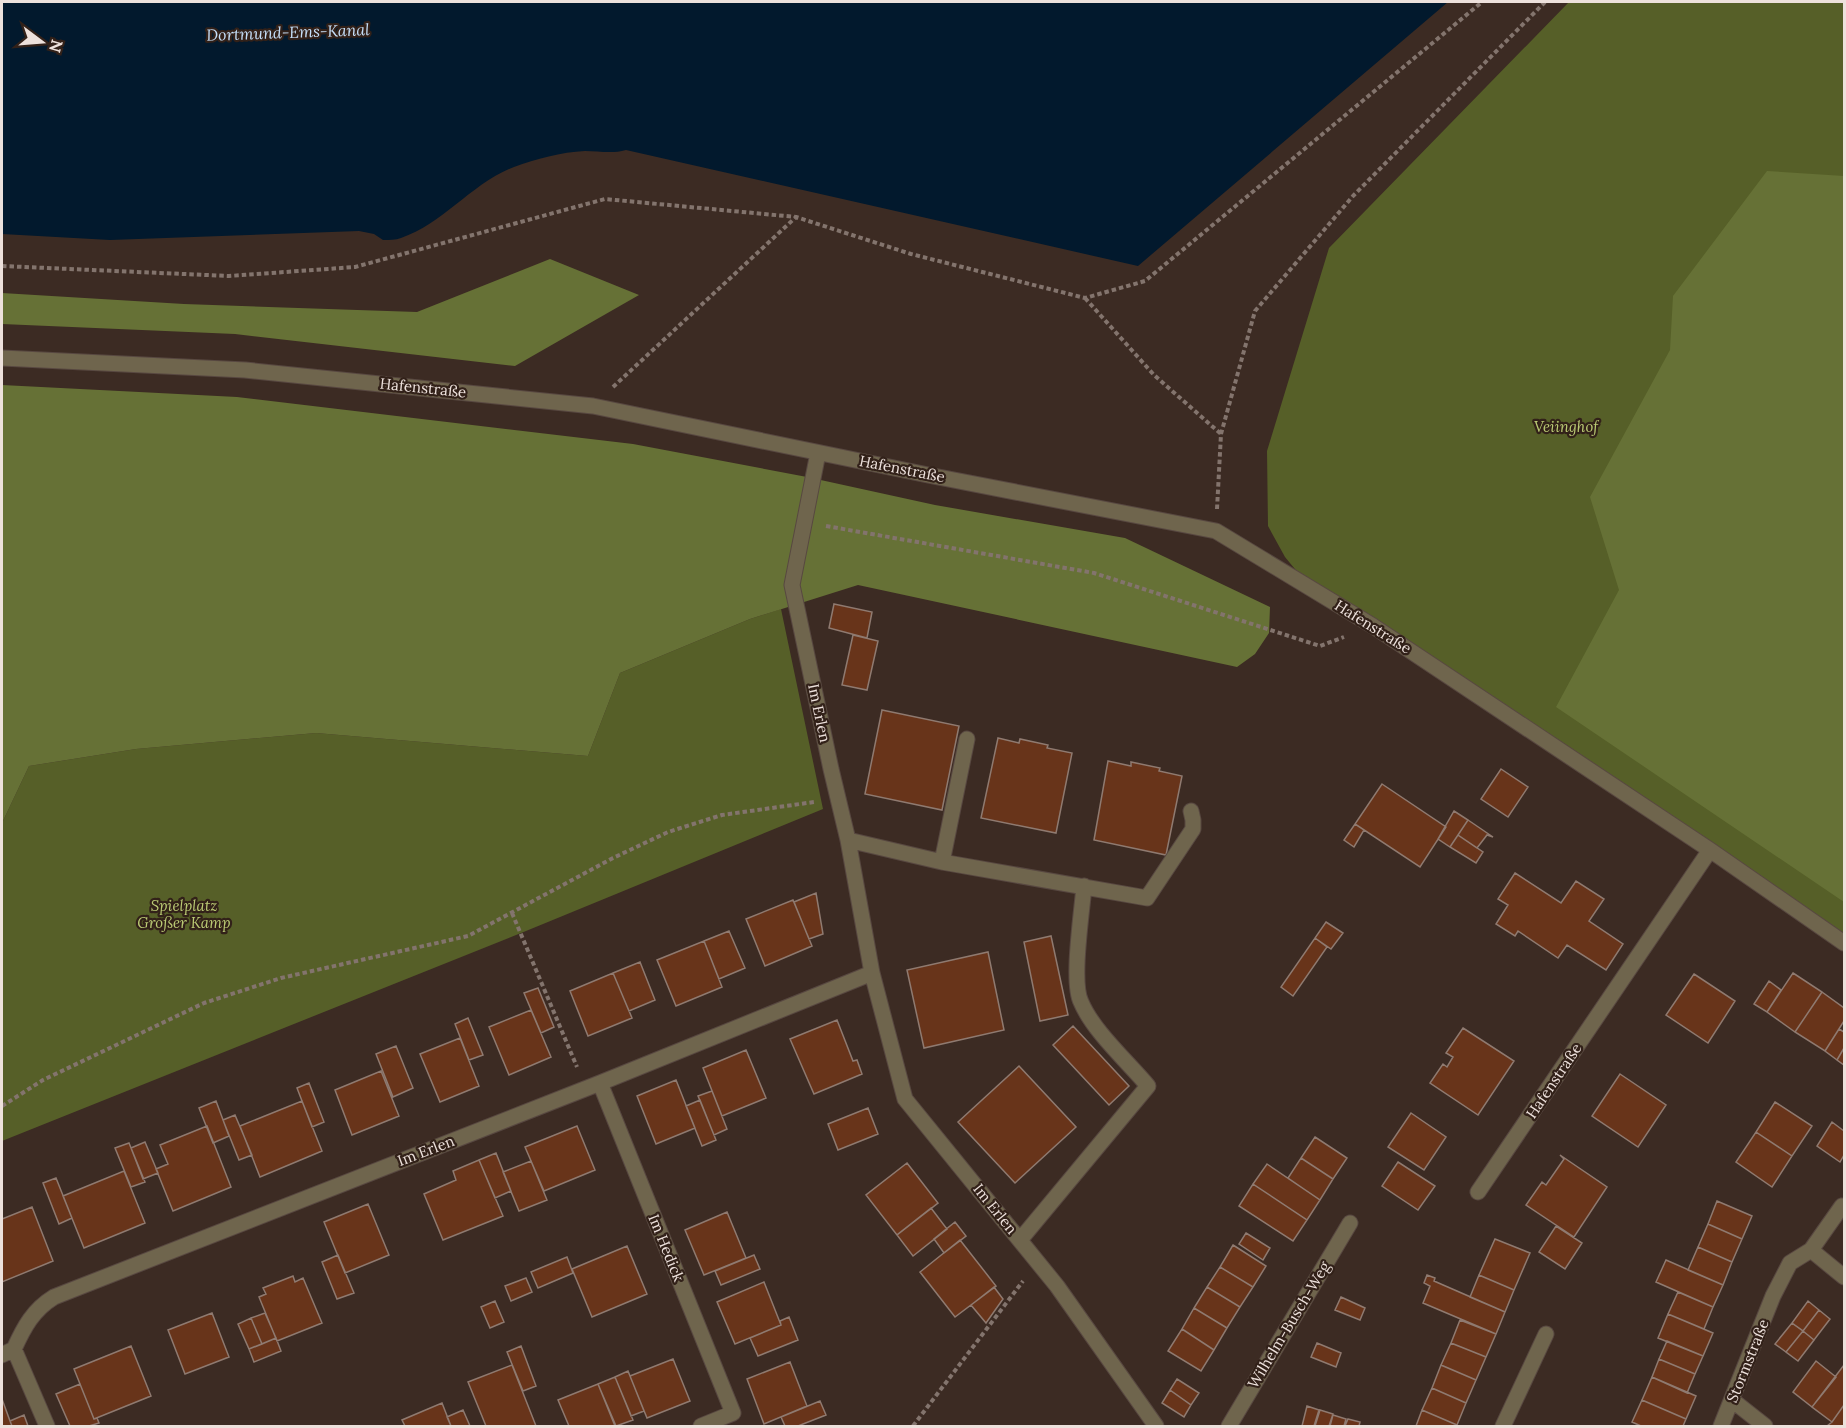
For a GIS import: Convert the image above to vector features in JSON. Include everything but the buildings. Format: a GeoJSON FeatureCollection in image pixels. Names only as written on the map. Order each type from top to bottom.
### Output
{"type":"FeatureCollection","features":[{"type":"Feature","properties":{"kind":"street","name":"Hafenstraße"},"geometry":{"type":"LineString","coordinates":[[2,358],[245,370],[593,406],[818,453],[1216,531],[1373,626],[1710,850],[1845,943]]}},
{"type":"Feature","properties":{"kind":"street","name":"Im Erlen"},"geometry":{"type":"LineString","coordinates":[[818,453],[792,585],[848,840],[872,973],[905,1099],[1038,1262],[1156,1426]]}},
{"type":"Feature","properties":{"kind":"street"},"geometry":{"type":"LineString","coordinates":[[942,862],[967,739]]}},
{"type":"Feature","properties":{"kind":"street"},"geometry":{"type":"LineString","coordinates":[[848,840],[942,862],[1147,898],[1193,829],[1191,811]]}},
{"type":"Feature","properties":{"kind":"street","name":"Hafenstraße"},"geometry":{"type":"LineString","coordinates":[[1478,1192],[1710,850]]}},
{"type":"Feature","properties":{"kind":"street"},"geometry":{"type":"LineString","coordinates":[[1020,1240],[1148,1086],[1095,1025],[1080,1001],[1077,966],[1084,886]]}},
{"type":"Feature","properties":{"kind":"street","name":"Im Erlen"},"geometry":{"type":"LineString","coordinates":[[8,1352],[25,1324],[42,1304],[54,1297],[593,1086],[872,973]]}},
{"type":"Feature","properties":{"kind":"street","name":"Im Hedick"},"geometry":{"type":"LineString","coordinates":[[593,1086],[736,1420],[701,1426]]}},
{"type":"Feature","properties":{"kind":"street","name":"Stormstraße"},"geometry":{"type":"LineString","coordinates":[[1721,1426],[1773,1296],[1790,1263],[1811,1250],[1842,1206]]}},
{"type":"Feature","properties":{"kind":"street","name":"Wilhelm-Busch-Weg"},"geometry":{"type":"LineString","coordinates":[[1229,1426],[1350,1223]]}},
{"type":"Feature","properties":{"kind":"street"},"geometry":{"type":"LineString","coordinates":[[1811,1250],[1845,1277]]}},
{"type":"Feature","properties":{"kind":"street"},"geometry":{"type":"LineString","coordinates":[[1503,1426],[1546,1334]]}},
{"type":"Feature","properties":{"kind":"street"},"geometry":{"type":"LineString","coordinates":[[8,1352],[47,1426]]}},
{"type":"Feature","properties":{"kind":"street"},"geometry":{"type":"LineString","coordinates":[[1732,1400],[1765,1426]]}},
{"type":"Feature","properties":{"kind":"path"},"geometry":{"type":"LineString","coordinates":[[2,266],[229,276],[355,267],[605,198],[796,217],[911,254],[1085,298],[1145,281],[1482,2]]}},
{"type":"Feature","properties":{"kind":"path"},"geometry":{"type":"LineString","coordinates":[[1216,531],[1221,434],[1255,311],[1353,196],[1545,2]]}},
{"type":"Feature","properties":{"kind":"path"},"geometry":{"type":"LineString","coordinates":[[593,406],[796,217]]}},
{"type":"Feature","properties":{"kind":"path"},"geometry":{"type":"LineString","coordinates":[[1085,298],[1154,375],[1221,434]]}},
{"type":"Feature","properties":{"kind":"path"},"geometry":{"type":"LineString","coordinates":[[804,521],[1094,573],[1320,646],[1373,626]]}},
{"type":"Feature","properties":{"kind":"path"},"geometry":{"type":"LineString","coordinates":[[2,1106],[42,1080],[204,1003],[281,978],[468,936],[613,858],[668,832],[722,815],[838,798]]}},
{"type":"Feature","properties":{"kind":"path"},"geometry":{"type":"LineString","coordinates":[[512,913],[593,1086]]}},
{"type":"Feature","properties":{"kind":"path"},"geometry":{"type":"LineString","coordinates":[[913,1426],[1038,1262]]}},
{"type":"Feature","properties":{"kind":"green space","name":"Veiinghof"},"geometry":{"type":"Polygon","coordinates":[[[1569,2],[1844,2],[1844,946],[1318,597],[1285,557],[1268,526],[1267,451],[1329,248],[1569,2]]]}},
{"type":"Feature","properties":{"kind":"green space"},"geometry":{"type":"Polygon","coordinates":[[[1767,171],[1844,176],[1844,902],[1556,707],[1619,590],[1590,497],[1670,350],[1673,296],[1767,171]]]}},
{"type":"Feature","properties":{"kind":"green space"},"geometry":{"type":"Polygon","coordinates":[[[550,259],[639,295],[515,366],[235,334],[2,324],[2,293],[184,304],[417,312],[550,259]]]}},
{"type":"Feature","properties":{"kind":"green space"},"geometry":{"type":"Polygon","coordinates":[[[2,385],[237,397],[633,444],[807,477],[935,505],[1125,538],[1270,607],[1269,633],[1255,654],[1237,667],[858,585],[750,619],[620,673],[588,756],[316,733],[136,749],[29,766],[2,823],[2,385]]]}},
{"type":"Feature","properties":{"kind":"green space","name":"Spielplatz Großer Kamp"},"geometry":{"type":"Polygon","coordinates":[[[781,609],[823,809],[2,1141],[2,823],[29,766],[136,749],[316,733],[588,756],[620,673],[750,619],[781,609]]]}},
{"type":"Feature","properties":{"kind":"water","name":"Dortmund-Ems-Kanal"},"geometry":{"type":"Polygon","coordinates":[[[2,2],[1448,2],[1138,266],[626,150],[567,153],[514,167],[485,183],[416,232],[395,240],[383,240],[374,234],[359,231],[110,240],[2,234],[2,2]]]}}]}
